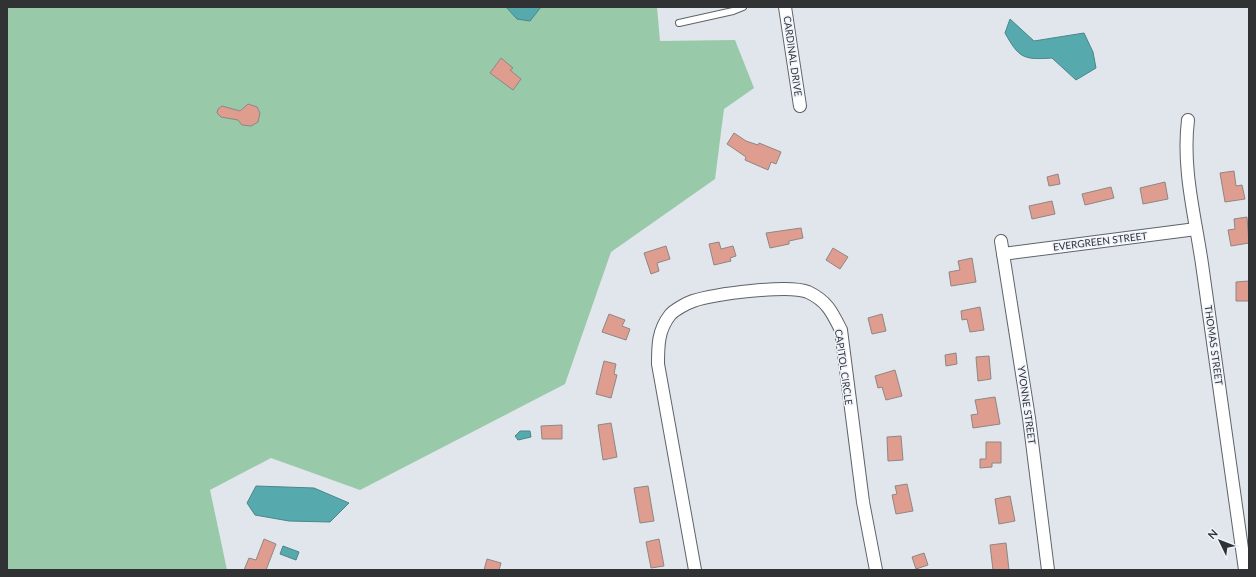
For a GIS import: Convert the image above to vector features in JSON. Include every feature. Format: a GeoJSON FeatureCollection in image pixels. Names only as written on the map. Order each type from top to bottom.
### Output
{"type":"FeatureCollection","features":[{"type":"Feature","properties":{"kind":"street","name":"CARDINAL DRIVE"},"geometry":{"type":"LineString","coordinates":[[785,7],[800,106]]}},
{"type":"Feature","properties":{"kind":"street","name":"THOMAS STREET"},"geometry":{"type":"LineString","coordinates":[[1188,120],[1186,163],[1229,446],[1245,570]]}},
{"type":"Feature","properties":{"kind":"street","name":"EVERGREEN STREET"},"geometry":{"type":"LineString","coordinates":[[1003,254],[1196,229]]}},
{"type":"Feature","properties":{"kind":"street","name":"YVONNE STREET"},"geometry":{"type":"LineString","coordinates":[[1001,241],[1029,418],[1048,570]]}},
{"type":"Feature","properties":{"kind":"street","name":"CAPITOL CIRCLE"},"geometry":{"type":"LineString","coordinates":[[695,570],[660,377],[658,364],[658,338],[670,314],[692,301],[738,293],[789,290],[807,292],[830,306],[841,330],[863,502],[876,570]]}},
{"type":"Feature","properties":{"kind":"lane"},"geometry":{"type":"LineString","coordinates":[[679,23],[733,11],[743,7]]}},
{"type":"Feature","properties":{"kind":"green space"},"geometry":{"type":"Polygon","coordinates":[[[7,7],[657,7],[660,41],[735,40],[754,88],[724,109],[715,179],[611,252],[565,384],[360,490],[271,458],[210,490],[227,570],[7,570],[7,7]]]}},
{"type":"Feature","properties":{"kind":"water"},"geometry":{"type":"Polygon","coordinates":[[[506,7],[541,7],[530,21],[517,19],[506,7]]]}},
{"type":"Feature","properties":{"kind":"water"},"geometry":{"type":"Polygon","coordinates":[[[1010,19],[1034,41],[1084,33],[1093,52],[1096,68],[1076,80],[1052,58],[1028,58],[1023,56],[1014,48],[1005,33],[1010,19]]]}},
{"type":"Feature","properties":{"kind":"water"},"geometry":{"type":"Polygon","coordinates":[[[520,431],[530,431],[531,437],[518,440],[515,436],[520,431]]]}},
{"type":"Feature","properties":{"kind":"water"},"geometry":{"type":"Polygon","coordinates":[[[256,486],[314,488],[349,503],[330,522],[289,521],[255,515],[247,503],[256,486]]]}},
{"type":"Feature","properties":{"kind":"water"},"geometry":{"type":"Polygon","coordinates":[[[283,546],[299,552],[296,560],[280,554],[283,546]]]}},
{"type":"Feature","properties":{"kind":"building"},"geometry":{"type":"Polygon","coordinates":[[[501,58],[513,68],[510,70],[521,79],[513,90],[490,73],[501,58]]]}},
{"type":"Feature","properties":{"kind":"building"},"geometry":{"type":"Polygon","coordinates":[[[248,104],[257,107],[260,113],[258,122],[251,126],[242,125],[238,120],[221,117],[217,113],[218,109],[222,106],[240,111],[248,104]]]}},
{"type":"Feature","properties":{"kind":"building"},"geometry":{"type":"Polygon","coordinates":[[[734,133],[746,141],[758,145],[759,143],[781,152],[776,164],[771,162],[768,170],[745,160],[746,157],[727,144],[734,133]]]}},
{"type":"Feature","properties":{"kind":"building"},"geometry":{"type":"Polygon","coordinates":[[[1234,171],[1236,186],[1242,185],[1245,199],[1225,202],[1220,173],[1234,171]]]}},
{"type":"Feature","properties":{"kind":"building"},"geometry":{"type":"Polygon","coordinates":[[[1058,174],[1060,184],[1049,186],[1047,177],[1058,174]]]}},
{"type":"Feature","properties":{"kind":"building"},"geometry":{"type":"Polygon","coordinates":[[[1165,182],[1168,199],[1143,204],[1140,188],[1165,182]]]}},
{"type":"Feature","properties":{"kind":"building"},"geometry":{"type":"Polygon","coordinates":[[[1111,187],[1114,198],[1085,205],[1082,194],[1111,187]]]}},
{"type":"Feature","properties":{"kind":"building"},"geometry":{"type":"Polygon","coordinates":[[[1052,201],[1055,214],[1032,219],[1029,206],[1052,201]]]}},
{"type":"Feature","properties":{"kind":"building"},"geometry":{"type":"Polygon","coordinates":[[[1247,217],[1249,243],[1231,246],[1228,230],[1235,229],[1234,219],[1247,217]]]}},
{"type":"Feature","properties":{"kind":"building"},"geometry":{"type":"Polygon","coordinates":[[[801,228],[803,238],[789,241],[789,244],[770,248],[766,233],[801,228]]]}},
{"type":"Feature","properties":{"kind":"building"},"geometry":{"type":"Polygon","coordinates":[[[719,242],[721,249],[733,246],[736,256],[730,258],[731,261],[714,265],[709,244],[719,242]]]}},
{"type":"Feature","properties":{"kind":"building"},"geometry":{"type":"Polygon","coordinates":[[[666,246],[670,259],[657,263],[659,271],[651,274],[644,253],[666,246]]]}},
{"type":"Feature","properties":{"kind":"building"},"geometry":{"type":"Polygon","coordinates":[[[833,248],[848,257],[840,269],[826,260],[833,248]]]}},
{"type":"Feature","properties":{"kind":"building"},"geometry":{"type":"Polygon","coordinates":[[[972,258],[976,282],[951,286],[949,272],[960,270],[958,261],[972,258]]]}},
{"type":"Feature","properties":{"kind":"building"},"geometry":{"type":"Polygon","coordinates":[[[1249,281],[1249,301],[1236,301],[1236,282],[1249,281]]]}},
{"type":"Feature","properties":{"kind":"building"},"geometry":{"type":"Polygon","coordinates":[[[980,307],[984,330],[970,332],[967,319],[962,320],[961,311],[980,307]]]}},
{"type":"Feature","properties":{"kind":"building"},"geometry":{"type":"Polygon","coordinates":[[[609,314],[625,320],[622,326],[630,329],[626,340],[602,332],[609,314]]]}},
{"type":"Feature","properties":{"kind":"building"},"geometry":{"type":"Polygon","coordinates":[[[882,314],[886,331],[872,334],[868,318],[882,314]]]}},
{"type":"Feature","properties":{"kind":"building"},"geometry":{"type":"Polygon","coordinates":[[[956,353],[957,364],[946,366],[945,355],[956,353]]]}},
{"type":"Feature","properties":{"kind":"building"},"geometry":{"type":"Polygon","coordinates":[[[989,356],[991,379],[978,381],[976,357],[989,356]]]}},
{"type":"Feature","properties":{"kind":"building"},"geometry":{"type":"Polygon","coordinates":[[[604,361],[616,364],[614,374],[617,375],[611,398],[596,394],[604,361]]]}},
{"type":"Feature","properties":{"kind":"building"},"geometry":{"type":"Polygon","coordinates":[[[895,370],[902,396],[886,400],[882,387],[878,388],[875,376],[895,370]]]}},
{"type":"Feature","properties":{"kind":"building"},"geometry":{"type":"Polygon","coordinates":[[[995,397],[1000,424],[973,428],[971,415],[978,414],[975,400],[995,397]]]}},
{"type":"Feature","properties":{"kind":"building"},"geometry":{"type":"Polygon","coordinates":[[[611,423],[617,457],[603,460],[598,425],[611,423]]]}},
{"type":"Feature","properties":{"kind":"building"},"geometry":{"type":"Polygon","coordinates":[[[562,425],[562,439],[542,439],[541,426],[562,425]]]}},
{"type":"Feature","properties":{"kind":"building"},"geometry":{"type":"Polygon","coordinates":[[[901,436],[903,460],[888,461],[887,437],[901,436]]]}},
{"type":"Feature","properties":{"kind":"building"},"geometry":{"type":"Polygon","coordinates":[[[986,442],[1001,442],[1001,463],[992,463],[992,467],[980,468],[980,459],[986,459],[986,442]]]}},
{"type":"Feature","properties":{"kind":"building"},"geometry":{"type":"Polygon","coordinates":[[[907,484],[913,511],[896,514],[892,495],[897,494],[895,486],[907,484]]]}},
{"type":"Feature","properties":{"kind":"building"},"geometry":{"type":"Polygon","coordinates":[[[648,486],[654,521],[640,523],[634,488],[648,486]]]}},
{"type":"Feature","properties":{"kind":"building"},"geometry":{"type":"Polygon","coordinates":[[[1010,496],[1015,521],[999,524],[995,499],[1010,496]]]}},
{"type":"Feature","properties":{"kind":"building"},"geometry":{"type":"Polygon","coordinates":[[[264,539],[276,544],[266,570],[244,570],[249,558],[256,560],[264,539]]]}},
{"type":"Feature","properties":{"kind":"building"},"geometry":{"type":"Polygon","coordinates":[[[659,539],[664,566],[651,568],[646,542],[659,539]]]}},
{"type":"Feature","properties":{"kind":"building"},"geometry":{"type":"Polygon","coordinates":[[[1006,543],[1009,570],[993,570],[990,545],[1006,543]]]}},
{"type":"Feature","properties":{"kind":"building"},"geometry":{"type":"Polygon","coordinates":[[[924,553],[928,565],[916,569],[912,557],[924,553]]]}},
{"type":"Feature","properties":{"kind":"building"},"geometry":{"type":"Polygon","coordinates":[[[487,559],[501,563],[499,570],[484,570],[487,559]]]}}]}
